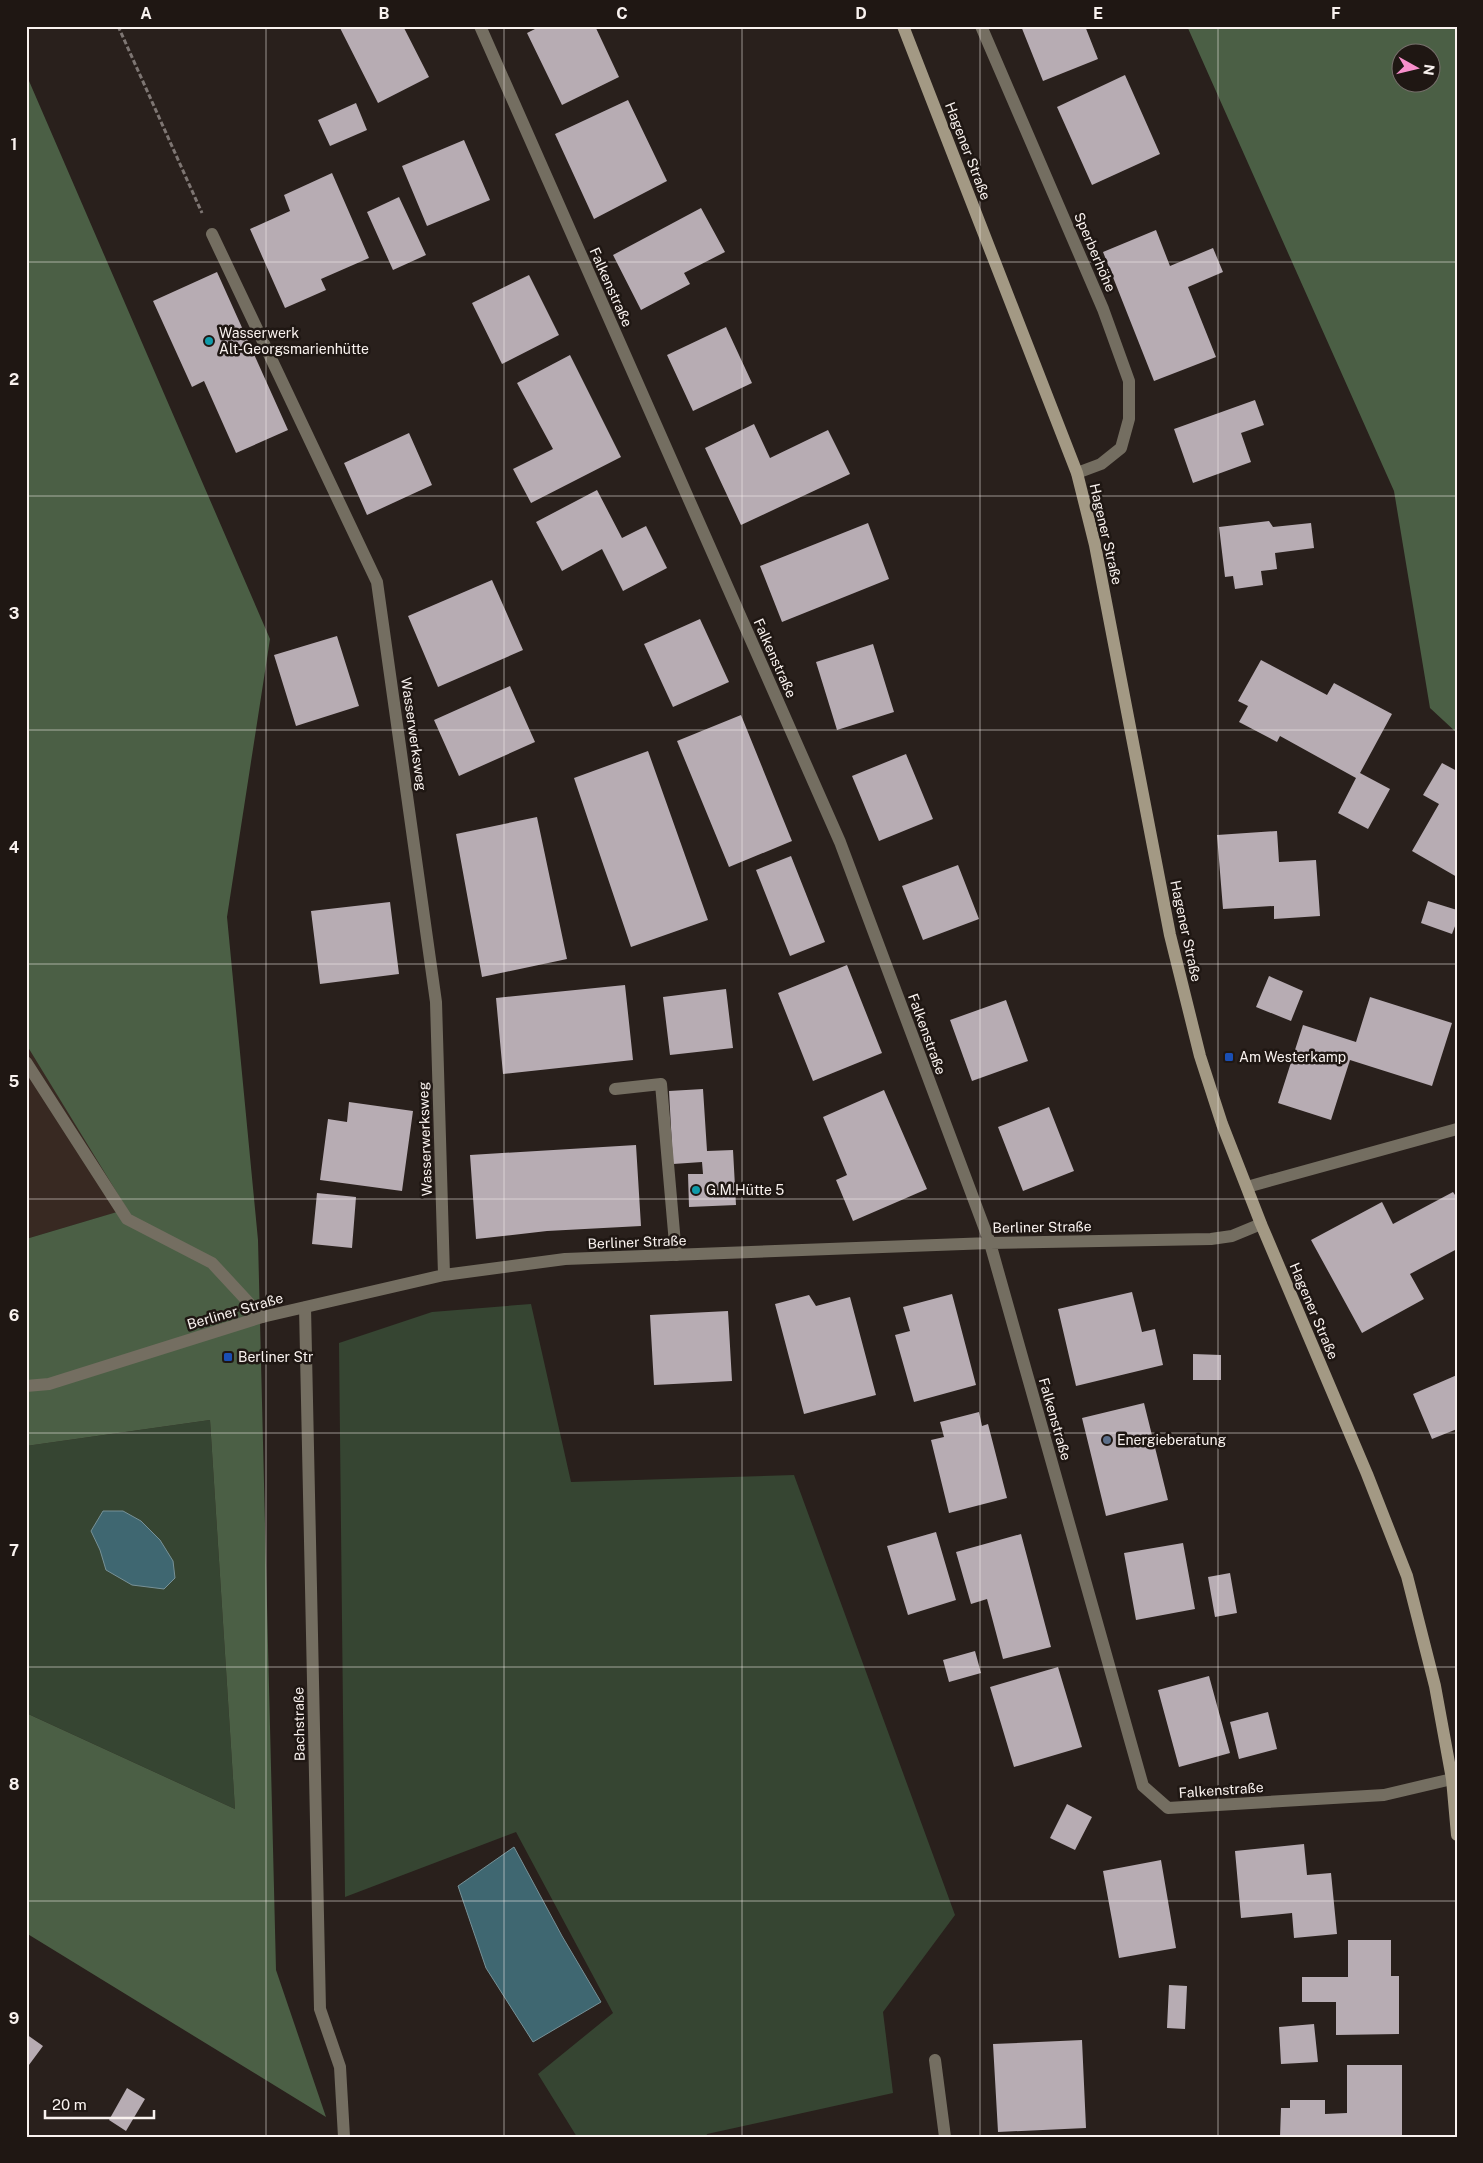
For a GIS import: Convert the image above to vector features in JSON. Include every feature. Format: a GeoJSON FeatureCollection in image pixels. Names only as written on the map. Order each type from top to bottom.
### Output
{"type":"FeatureCollection","features":[{"type":"Feature","properties":{"kind":"main road","name":"Hagener Straße"},"geometry":{"type":"LineString","coordinates":[[903,26],[1077,473],[1095,545],[1170,935],[1200,1056],[1222,1124],[1246,1187],[1367,1474],[1407,1576],[1434,1686],[1452,1779],[1457,1836]]}},
{"type":"Feature","properties":{"kind":"street","name":"Falkenstraße"},"geometry":{"type":"LineString","coordinates":[[480,26],[840,842],[990,1243],[1143,1786],[1168,1808],[1384,1795],[1452,1779]]}},
{"type":"Feature","properties":{"kind":"street","name":"Sperberhöhe"},"geometry":{"type":"LineString","coordinates":[[981,26],[1103,310],[1129,381],[1129,419],[1121,448],[1101,464],[1077,473]]}},
{"type":"Feature","properties":{"kind":"street","name":"Wasserwerksweg"},"geometry":{"type":"LineString","coordinates":[[212,234],[378,582],[436,1002],[444,1274]]}},
{"type":"Feature","properties":{"kind":"street"},"geometry":{"type":"LineString","coordinates":[[26,1062],[127,1219],[212,1263],[262,1317]]}},
{"type":"Feature","properties":{"kind":"street"},"geometry":{"type":"LineString","coordinates":[[616,1089],[661,1084],[676,1255]]}},
{"type":"Feature","properties":{"kind":"street"},"geometry":{"type":"LineString","coordinates":[[1246,1187],[1457,1129]]}},
{"type":"Feature","properties":{"kind":"street","name":"Berliner Straße"},"geometry":{"type":"LineString","coordinates":[[26,1386],[49,1384],[262,1317],[444,1274],[565,1259],[990,1243],[1210,1240],[1232,1236],[1261,1224]]}},
{"type":"Feature","properties":{"kind":"street","name":"Bachstraße"},"geometry":{"type":"LineString","coordinates":[[305,1307],[320,2009],[340,2067],[344,2137]]}},
{"type":"Feature","properties":{"kind":"street"},"geometry":{"type":"LineString","coordinates":[[935,2060],[945,2137]]}},
{"type":"Feature","properties":{"kind":"path"},"geometry":{"type":"LineString","coordinates":[[118,26],[212,234]]}},
{"type":"Feature","properties":{"kind":"shaded area"},"geometry":{"type":"Polygon","coordinates":[[[26,1044],[128,1209],[26,1239],[26,1044]]]}},
{"type":"Feature","properties":{"kind":"green space"},"geometry":{"type":"Polygon","coordinates":[[[1187,26],[1457,26],[1457,733],[1430,708],[1394,491],[1187,26]]]}},
{"type":"Feature","properties":{"kind":"green space"},"geometry":{"type":"Polygon","coordinates":[[[26,74],[270,639],[227,917],[258,1240],[276,1970],[326,2117],[26,1933],[26,1713],[235,1809],[210,1420],[26,1446],[26,1239],[127,1209],[26,1044],[26,74]]]}},
{"type":"Feature","properties":{"kind":"green space"},"geometry":{"type":"Polygon","coordinates":[[[531,1304],[571,1482],[794,1475],[955,1915],[883,2012],[893,2093],[707,2134],[706,2137],[577,2137],[538,2074],[613,2013],[516,1832],[345,1897],[339,1343],[432,1312],[531,1304]]]}},
{"type":"Feature","properties":{"kind":"green space"},"geometry":{"type":"Polygon","coordinates":[[[210,1420],[235,1809],[26,1713],[26,1446],[210,1420]]]}},
{"type":"Feature","properties":{"kind":"water"},"geometry":{"type":"Polygon","coordinates":[[[103,1511],[123,1511],[141,1521],[160,1540],[173,1561],[175,1578],[164,1589],[132,1585],[106,1570],[100,1550],[91,1531],[103,1511]]]}},
{"type":"Feature","properties":{"kind":"water"},"geometry":{"type":"Polygon","coordinates":[[[514,1847],[562,1936],[601,2002],[533,2042],[486,1968],[458,1886],[514,1847]]]}},
{"type":"Feature","properties":{"kind":"building"},"geometry":{"type":"Polygon","coordinates":[[[339,26],[403,26],[429,77],[378,103],[339,26]]]}},
{"type":"Feature","properties":{"kind":"building"},"geometry":{"type":"Polygon","coordinates":[[[541,26],[595,26],[619,77],[562,105],[527,33],[541,26]]]}},
{"type":"Feature","properties":{"kind":"building"},"geometry":{"type":"Polygon","coordinates":[[[1021,26],[1085,26],[1098,59],[1043,81],[1021,26]]]}},
{"type":"Feature","properties":{"kind":"building"},"geometry":{"type":"Polygon","coordinates":[[[1125,75],[1160,154],[1092,185],[1057,107],[1125,75]]]}},
{"type":"Feature","properties":{"kind":"building"},"geometry":{"type":"Polygon","coordinates":[[[628,100],[667,181],[594,219],[555,134],[628,100]]]}},
{"type":"Feature","properties":{"kind":"building"},"geometry":{"type":"Polygon","coordinates":[[[356,103],[367,130],[330,146],[318,120],[356,103]]]}},
{"type":"Feature","properties":{"kind":"building"},"geometry":{"type":"Polygon","coordinates":[[[464,140],[490,200],[427,226],[402,166],[464,140]]]}},
{"type":"Feature","properties":{"kind":"building"},"geometry":{"type":"Polygon","coordinates":[[[332,173],[369,258],[321,279],[326,290],[285,308],[250,229],[290,211],[284,195],[332,173]]]}},
{"type":"Feature","properties":{"kind":"building"},"geometry":{"type":"Polygon","coordinates":[[[399,197],[426,255],[393,270],[367,212],[399,197]]]}},
{"type":"Feature","properties":{"kind":"building"},"geometry":{"type":"Polygon","coordinates":[[[701,208],[725,252],[684,273],[690,284],[641,310],[613,255],[701,208]]]}},
{"type":"Feature","properties":{"kind":"building"},"geometry":{"type":"Polygon","coordinates":[[[1156,230],[1170,266],[1213,248],[1223,272],[1188,287],[1216,357],[1154,381],[1103,252],[1156,230]]]}},
{"type":"Feature","properties":{"kind":"building","name":"Wasserwerk Alt-Georgsmarienhütte"},"geometry":{"type":"Polygon","coordinates":[[[217,272],[288,430],[236,453],[204,381],[192,387],[153,301],[217,272]]]}},
{"type":"Feature","properties":{"kind":"building"},"geometry":{"type":"Polygon","coordinates":[[[529,275],[559,335],[502,364],[472,303],[529,275]]]}},
{"type":"Feature","properties":{"kind":"building"},"geometry":{"type":"Polygon","coordinates":[[[726,327],[752,383],[693,411],[667,355],[726,327]]]}},
{"type":"Feature","properties":{"kind":"building"},"geometry":{"type":"Polygon","coordinates":[[[570,355],[621,457],[531,503],[513,469],[553,449],[517,383],[570,355]]]}},
{"type":"Feature","properties":{"kind":"building"},"geometry":{"type":"Polygon","coordinates":[[[1255,400],[1264,425],[1241,433],[1251,462],[1193,483],[1174,429],[1255,400]]]}},
{"type":"Feature","properties":{"kind":"building"},"geometry":{"type":"Polygon","coordinates":[[[754,424],[770,458],[828,430],[850,474],[741,525],[705,448],[754,424]]]}},
{"type":"Feature","properties":{"kind":"building"},"geometry":{"type":"Polygon","coordinates":[[[409,433],[432,485],[367,515],[344,463],[409,433]]]}},
{"type":"Feature","properties":{"kind":"building"},"geometry":{"type":"Polygon","coordinates":[[[597,490],[622,538],[646,526],[667,568],[623,591],[602,549],[562,571],[536,522],[597,490]]]}},
{"type":"Feature","properties":{"kind":"building"},"geometry":{"type":"Polygon","coordinates":[[[1269,521],[1273,527],[1311,523],[1314,548],[1275,553],[1277,569],[1261,571],[1263,585],[1235,589],[1233,576],[1225,577],[1219,527],[1269,521]]]}},
{"type":"Feature","properties":{"kind":"building"},"geometry":{"type":"Polygon","coordinates":[[[868,523],[889,579],[782,622],[760,566],[868,523]]]}},
{"type":"Feature","properties":{"kind":"building"},"geometry":{"type":"Polygon","coordinates":[[[492,580],[523,650],[438,687],[408,616],[492,580]]]}},
{"type":"Feature","properties":{"kind":"building"},"geometry":{"type":"Polygon","coordinates":[[[700,619],[729,682],[673,707],[644,644],[700,619]]]}},
{"type":"Feature","properties":{"kind":"building"},"geometry":{"type":"Polygon","coordinates":[[[337,636],[359,706],[296,726],[274,655],[337,636]]]}},
{"type":"Feature","properties":{"kind":"building"},"geometry":{"type":"Polygon","coordinates":[[[873,644],[894,712],[837,730],[816,662],[873,644]]]}},
{"type":"Feature","properties":{"kind":"building"},"geometry":{"type":"Polygon","coordinates":[[[1261,660],[1327,695],[1334,683],[1392,714],[1360,773],[1390,789],[1368,829],[1338,813],[1356,778],[1280,736],[1277,742],[1239,722],[1248,706],[1238,701],[1261,660]]]}},
{"type":"Feature","properties":{"kind":"building"},"geometry":{"type":"Polygon","coordinates":[[[510,686],[535,742],[459,776],[434,720],[510,686]]]}},
{"type":"Feature","properties":{"kind":"building"},"geometry":{"type":"Polygon","coordinates":[[[741,715],[792,841],[729,867],[677,741],[741,715]]]}},
{"type":"Feature","properties":{"kind":"building"},"geometry":{"type":"Polygon","coordinates":[[[648,751],[708,920],[631,947],[574,778],[648,751]]]}},
{"type":"Feature","properties":{"kind":"building"},"geometry":{"type":"Polygon","coordinates":[[[906,754],[933,819],[879,841],[852,776],[906,754]]]}},
{"type":"Feature","properties":{"kind":"building"},"geometry":{"type":"Polygon","coordinates":[[[1442,763],[1457,771],[1457,877],[1412,851],[1439,804],[1423,795],[1442,763]]]}},
{"type":"Feature","properties":{"kind":"building"},"geometry":{"type":"Polygon","coordinates":[[[537,817],[567,959],[482,977],[456,834],[537,817]]]}},
{"type":"Feature","properties":{"kind":"building"},"geometry":{"type":"Polygon","coordinates":[[[1277,831],[1279,862],[1316,860],[1320,916],[1274,919],[1274,906],[1223,909],[1217,835],[1277,831]]]}},
{"type":"Feature","properties":{"kind":"building"},"geometry":{"type":"Polygon","coordinates":[[[791,856],[825,942],[790,956],[756,870],[791,856]]]}},
{"type":"Feature","properties":{"kind":"building"},"geometry":{"type":"Polygon","coordinates":[[[958,865],[979,919],[923,940],[902,886],[958,865]]]}},
{"type":"Feature","properties":{"kind":"building"},"geometry":{"type":"Polygon","coordinates":[[[1428,901],[1457,910],[1457,921],[1452,934],[1421,923],[1428,901]]]}},
{"type":"Feature","properties":{"kind":"building"},"geometry":{"type":"Polygon","coordinates":[[[390,902],[399,974],[320,984],[311,911],[390,902]]]}},
{"type":"Feature","properties":{"kind":"building"},"geometry":{"type":"Polygon","coordinates":[[[847,965],[882,1053],[813,1081],[778,993],[847,965]]]}},
{"type":"Feature","properties":{"kind":"building"},"geometry":{"type":"Polygon","coordinates":[[[1269,976],[1303,991],[1291,1021],[1256,1007],[1269,976]]]}},
{"type":"Feature","properties":{"kind":"building"},"geometry":{"type":"Polygon","coordinates":[[[625,985],[633,1060],[503,1074],[496,998],[625,985]]]}},
{"type":"Feature","properties":{"kind":"building"},"geometry":{"type":"Polygon","coordinates":[[[726,989],[733,1048],[670,1055],[663,997],[726,989]]]}},
{"type":"Feature","properties":{"kind":"building"},"geometry":{"type":"Polygon","coordinates":[[[1370,997],[1452,1023],[1432,1086],[1350,1060],[1331,1120],[1278,1103],[1303,1025],[1356,1042],[1370,997]]]}},
{"type":"Feature","properties":{"kind":"building"},"geometry":{"type":"Polygon","coordinates":[[[1006,1000],[1028,1061],[972,1081],[950,1020],[1006,1000]]]}},
{"type":"Feature","properties":{"kind":"building"},"geometry":{"type":"Polygon","coordinates":[[[703,1089],[707,1151],[733,1150],[736,1205],[689,1207],[688,1174],[703,1174],[702,1162],[673,1164],[669,1091],[703,1089]]]}},
{"type":"Feature","properties":{"kind":"building"},"geometry":{"type":"Polygon","coordinates":[[[884,1090],[927,1189],[853,1221],[836,1180],[847,1175],[823,1117],[884,1090]]]}},
{"type":"Feature","properties":{"kind":"building"},"geometry":{"type":"Polygon","coordinates":[[[349,1102],[413,1111],[402,1191],[320,1180],[328,1119],[347,1122],[349,1102]]]}},
{"type":"Feature","properties":{"kind":"building"},"geometry":{"type":"Polygon","coordinates":[[[1049,1107],[1074,1171],[1023,1191],[998,1127],[1049,1107]]]}},
{"type":"Feature","properties":{"kind":"building"},"geometry":{"type":"Polygon","coordinates":[[[636,1145],[641,1226],[547,1231],[476,1239],[470,1155],[636,1145]]]}},
{"type":"Feature","properties":{"kind":"building"},"geometry":{"type":"Polygon","coordinates":[[[1453,1192],[1457,1198],[1457,1249],[1410,1274],[1424,1299],[1362,1333],[1311,1240],[1382,1202],[1393,1224],[1453,1192]]]}},
{"type":"Feature","properties":{"kind":"building"},"geometry":{"type":"Polygon","coordinates":[[[317,1193],[356,1197],[352,1248],[312,1244],[317,1193]]]}},
{"type":"Feature","properties":{"kind":"building"},"geometry":{"type":"Polygon","coordinates":[[[1132,1292],[1142,1332],[1155,1329],[1163,1365],[1076,1386],[1058,1309],[1132,1292]]]}},
{"type":"Feature","properties":{"kind":"building"},"geometry":{"type":"Polygon","coordinates":[[[952,1294],[976,1385],[914,1402],[895,1335],[910,1331],[903,1307],[952,1294]]]}},
{"type":"Feature","properties":{"kind":"building"},"geometry":{"type":"Polygon","coordinates":[[[809,1295],[816,1306],[850,1297],[876,1395],[804,1414],[775,1304],[809,1295]]]}},
{"type":"Feature","properties":{"kind":"building"},"geometry":{"type":"Polygon","coordinates":[[[728,1311],[732,1381],[654,1385],[650,1315],[728,1311]]]}},
{"type":"Feature","properties":{"kind":"building"},"geometry":{"type":"Polygon","coordinates":[[[1193,1354],[1221,1355],[1221,1380],[1193,1380],[1193,1354]]]}},
{"type":"Feature","properties":{"kind":"building"},"geometry":{"type":"Polygon","coordinates":[[[1457,1375],[1457,1429],[1432,1439],[1413,1394],[1457,1375]]]}},
{"type":"Feature","properties":{"kind":"building"},"geometry":{"type":"Polygon","coordinates":[[[1144,1403],[1168,1500],[1106,1516],[1082,1418],[1144,1403]]]}},
{"type":"Feature","properties":{"kind":"building"},"geometry":{"type":"Polygon","coordinates":[[[979,1412],[982,1426],[988,1424],[1007,1498],[949,1513],[931,1440],[944,1437],[940,1422],[979,1412]]]}},
{"type":"Feature","properties":{"kind":"building"},"geometry":{"type":"Polygon","coordinates":[[[936,1532],[956,1600],[908,1615],[887,1546],[936,1532]]]}},
{"type":"Feature","properties":{"kind":"building"},"geometry":{"type":"Polygon","coordinates":[[[1021,1534],[1051,1647],[1003,1659],[987,1599],[971,1604],[956,1552],[1021,1534]]]}},
{"type":"Feature","properties":{"kind":"building"},"geometry":{"type":"Polygon","coordinates":[[[1183,1543],[1195,1609],[1136,1620],[1124,1553],[1183,1543]]]}},
{"type":"Feature","properties":{"kind":"building"},"geometry":{"type":"Polygon","coordinates":[[[1230,1573],[1237,1613],[1215,1617],[1208,1577],[1230,1573]]]}},
{"type":"Feature","properties":{"kind":"building"},"geometry":{"type":"Polygon","coordinates":[[[975,1651],[981,1673],[949,1682],[943,1660],[975,1651]]]}},
{"type":"Feature","properties":{"kind":"building"},"geometry":{"type":"Polygon","coordinates":[[[1058,1667],[1082,1747],[1014,1767],[990,1687],[1058,1667]]]}},
{"type":"Feature","properties":{"kind":"building"},"geometry":{"type":"Polygon","coordinates":[[[1209,1676],[1230,1753],[1179,1767],[1158,1690],[1209,1676]]]}},
{"type":"Feature","properties":{"kind":"building"},"geometry":{"type":"Polygon","coordinates":[[[1268,1712],[1277,1749],[1239,1759],[1230,1722],[1268,1712]]]}},
{"type":"Feature","properties":{"kind":"building"},"geometry":{"type":"Polygon","coordinates":[[[1067,1804],[1092,1817],[1075,1850],[1050,1838],[1067,1804]]]}},
{"type":"Feature","properties":{"kind":"building"},"geometry":{"type":"Polygon","coordinates":[[[1304,1844],[1307,1875],[1331,1873],[1337,1934],[1294,1938],[1292,1913],[1241,1918],[1235,1851],[1304,1844]]]}},
{"type":"Feature","properties":{"kind":"building"},"geometry":{"type":"Polygon","coordinates":[[[1161,1860],[1176,1948],[1119,1958],[1103,1871],[1161,1860]]]}},
{"type":"Feature","properties":{"kind":"building"},"geometry":{"type":"Polygon","coordinates":[[[1348,1940],[1391,1940],[1391,1976],[1399,1976],[1399,2034],[1336,2035],[1336,2002],[1302,2002],[1302,1977],[1348,1977],[1348,1940]]]}},
{"type":"Feature","properties":{"kind":"building"},"geometry":{"type":"Polygon","coordinates":[[[1169,1985],[1187,1986],[1185,2029],[1167,2028],[1169,1985]]]}},
{"type":"Feature","properties":{"kind":"building"},"geometry":{"type":"Polygon","coordinates":[[[1314,2024],[1318,2062],[1281,2064],[1279,2027],[1314,2024]]]}},
{"type":"Feature","properties":{"kind":"building"},"geometry":{"type":"Polygon","coordinates":[[[26,2034],[43,2046],[26,2069],[26,2034]]]}},
{"type":"Feature","properties":{"kind":"building"},"geometry":{"type":"Polygon","coordinates":[[[1082,2040],[1086,2128],[998,2132],[993,2044],[1082,2040]]]}},
{"type":"Feature","properties":{"kind":"building"},"geometry":{"type":"Polygon","coordinates":[[[1347,2065],[1402,2065],[1402,2137],[1280,2137],[1281,2108],[1290,2108],[1290,2100],[1325,2100],[1325,2114],[1347,2113],[1347,2065]]]}},
{"type":"Feature","properties":{"kind":"building"},"geometry":{"type":"Polygon","coordinates":[[[127,2088],[145,2099],[126,2131],[109,2120],[127,2088]]]}},
{"type":"Feature","properties":{"kind":"place","name":"Wasserwerk Alt-Georgsmarienhütte"},"geometry":{"type":"Point","coordinates":[209,341]}},
{"type":"Feature","properties":{"kind":"place","name":"Am Westerkamp"},"geometry":{"type":"Point","coordinates":[1229,1057]}},
{"type":"Feature","properties":{"kind":"place","name":"G.M.Hütte 5"},"geometry":{"type":"Point","coordinates":[696,1190]}},
{"type":"Feature","properties":{"kind":"place","name":"Berliner Str"},"geometry":{"type":"Point","coordinates":[228,1357]}},
{"type":"Feature","properties":{"kind":"place","name":"Energieberatung"},"geometry":{"type":"Point","coordinates":[1107,1440]}}]}
